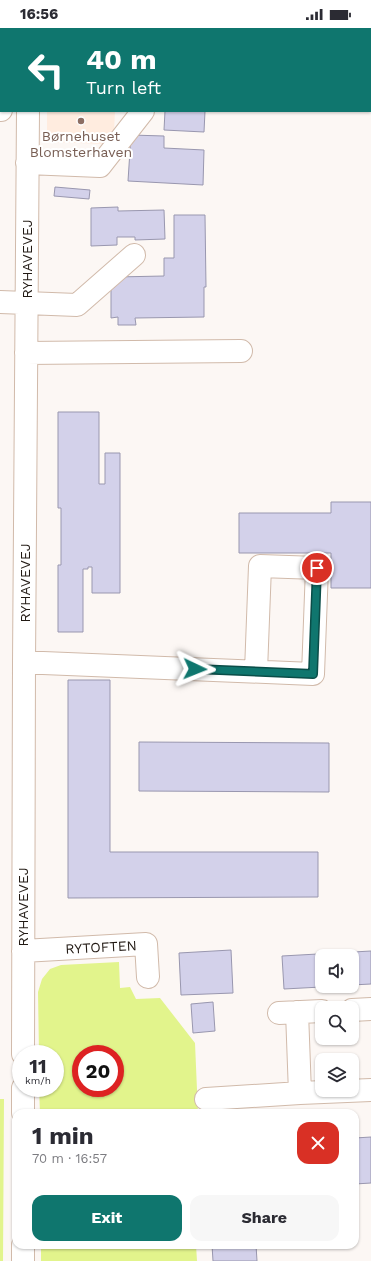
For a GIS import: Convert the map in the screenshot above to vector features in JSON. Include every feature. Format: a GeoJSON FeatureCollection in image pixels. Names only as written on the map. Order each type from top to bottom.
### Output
{"type":"FeatureCollection","features":[{"type":"Feature","properties":{"kind":"street","name":"RYHAVEVEJ"},"geometry":{"type":"LineString","coordinates":[[23,1045],[28,112]]}},
{"type":"Feature","properties":{"kind":"street"},"geometry":{"type":"LineString","coordinates":[[27,163],[100,166],[142,112]]}},
{"type":"Feature","properties":{"kind":"street"},"geometry":{"type":"LineString","coordinates":[[0,302],[77,305],[134,255]]}},
{"type":"Feature","properties":{"kind":"street"},"geometry":{"type":"LineString","coordinates":[[26,353],[241,351]]}},
{"type":"Feature","properties":{"kind":"street"},"geometry":{"type":"LineString","coordinates":[[24,663],[256,672],[313,674],[317,568],[260,566],[256,672]]}},
{"type":"Feature","properties":{"kind":"street","name":"RYTOFTEN"},"geometry":{"type":"LineString","coordinates":[[23,951],[146,944],[148,977]]}},
{"type":"Feature","properties":{"kind":"street"},"geometry":{"type":"LineString","coordinates":[[359,1010],[371,1009]]}},
{"type":"Feature","properties":{"kind":"street"},"geometry":{"type":"LineString","coordinates":[[300,1093],[288,1012],[315,1011]]}},
{"type":"Feature","properties":{"kind":"street"},"geometry":{"type":"LineString","coordinates":[[206,1099],[371,1090]]}},
{"type":"Feature","properties":{"kind":"street"},"geometry":{"type":"LineString","coordinates":[[23,1097],[23,1109]]}},
{"type":"Feature","properties":{"kind":"street"},"geometry":{"type":"LineString","coordinates":[[23,1249],[23,1261]]}},
{"type":"Feature","properties":{"kind":"shaded area","name":"Børnehuset Blomsterhaven"},"geometry":{"type":"Polygon","coordinates":[[[47,112],[115,112],[114,132],[107,144],[47,142],[47,112]]]}},
{"type":"Feature","properties":{"kind":"green space"},"geometry":{"type":"Polygon","coordinates":[[[119,962],[120,988],[130,987],[136,999],[160,998],[195,1043],[198,1109],[40,1109],[39,1097],[64,1097],[64,1045],[39,1045],[38,992],[42,979],[50,969],[61,965],[119,962]]]}},
{"type":"Feature","properties":{"kind":"green space"},"geometry":{"type":"Polygon","coordinates":[[[0,1099],[4,1099],[3,1261],[0,1261],[0,1099]]]}},
{"type":"Feature","properties":{"kind":"green space"},"geometry":{"type":"Polygon","coordinates":[[[41,1249],[196,1249],[197,1261],[41,1261],[41,1249]]]}},
{"type":"Feature","properties":{"kind":"building"},"geometry":{"type":"Polygon","coordinates":[[[165,112],[205,112],[204,132],[164,130],[165,112]]]}},
{"type":"Feature","properties":{"kind":"building"},"geometry":{"type":"Polygon","coordinates":[[[131,135],[164,136],[164,148],[204,150],[203,185],[128,181],[131,135]]]}},
{"type":"Feature","properties":{"kind":"building"},"geometry":{"type":"Polygon","coordinates":[[[55,187],[90,190],[89,199],[54,196],[55,187]]]}},
{"type":"Feature","properties":{"kind":"building"},"geometry":{"type":"Polygon","coordinates":[[[118,207],[118,211],[164,210],[165,239],[135,240],[135,237],[117,237],[117,245],[91,246],[91,208],[118,207]]]}},
{"type":"Feature","properties":{"kind":"building"},"geometry":{"type":"Polygon","coordinates":[[[174,215],[205,215],[206,287],[204,287],[204,317],[135,318],[136,325],[118,325],[118,317],[111,318],[111,287],[115,287],[115,277],[164,276],[164,258],[174,258],[174,215]]]}},
{"type":"Feature","properties":{"kind":"building"},"geometry":{"type":"Polygon","coordinates":[[[58,412],[99,412],[99,484],[105,484],[105,453],[120,453],[120,593],[92,593],[92,567],[83,569],[83,632],[58,632],[58,565],[61,565],[61,508],[58,508],[58,412]]]}},
{"type":"Feature","properties":{"kind":"building"},"geometry":{"type":"Polygon","coordinates":[[[331,502],[371,502],[371,588],[331,588],[331,553],[239,553],[239,513],[331,513],[331,502]]]}},
{"type":"Feature","properties":{"kind":"building"},"geometry":{"type":"Polygon","coordinates":[[[68,680],[110,680],[110,852],[318,852],[318,897],[68,898],[68,680]]]}},
{"type":"Feature","properties":{"kind":"building"},"geometry":{"type":"Polygon","coordinates":[[[139,742],[329,743],[329,792],[139,791],[139,742]]]}},
{"type":"Feature","properties":{"kind":"building"},"geometry":{"type":"Polygon","coordinates":[[[231,950],[233,993],[181,995],[179,953],[231,950]]]}},
{"type":"Feature","properties":{"kind":"building"},"geometry":{"type":"Polygon","coordinates":[[[371,951],[371,984],[359,985],[359,952],[371,951]]]}},
{"type":"Feature","properties":{"kind":"building"},"geometry":{"type":"Polygon","coordinates":[[[315,954],[315,987],[284,989],[282,956],[315,954]]]}},
{"type":"Feature","properties":{"kind":"building"},"geometry":{"type":"Polygon","coordinates":[[[213,1002],[215,1031],[193,1033],[191,1004],[213,1002]]]}},
{"type":"Feature","properties":{"kind":"building"},"geometry":{"type":"Polygon","coordinates":[[[371,1137],[371,1183],[359,1184],[359,1138],[371,1137]]]}},
{"type":"Feature","properties":{"kind":"building"},"geometry":{"type":"Polygon","coordinates":[[[212,1249],[256,1249],[257,1261],[213,1261],[212,1249]]]}},
{"type":"Feature","properties":{"kind":"place","name":"Børnehuset Blomsterhaven"},"geometry":{"type":"Point","coordinates":[81,121]}},
{"type":"Feature","properties":{"kind":"route"},"geometry":{"type":"LineString","coordinates":[[195,669],[313,674],[317,568]]}}]}
